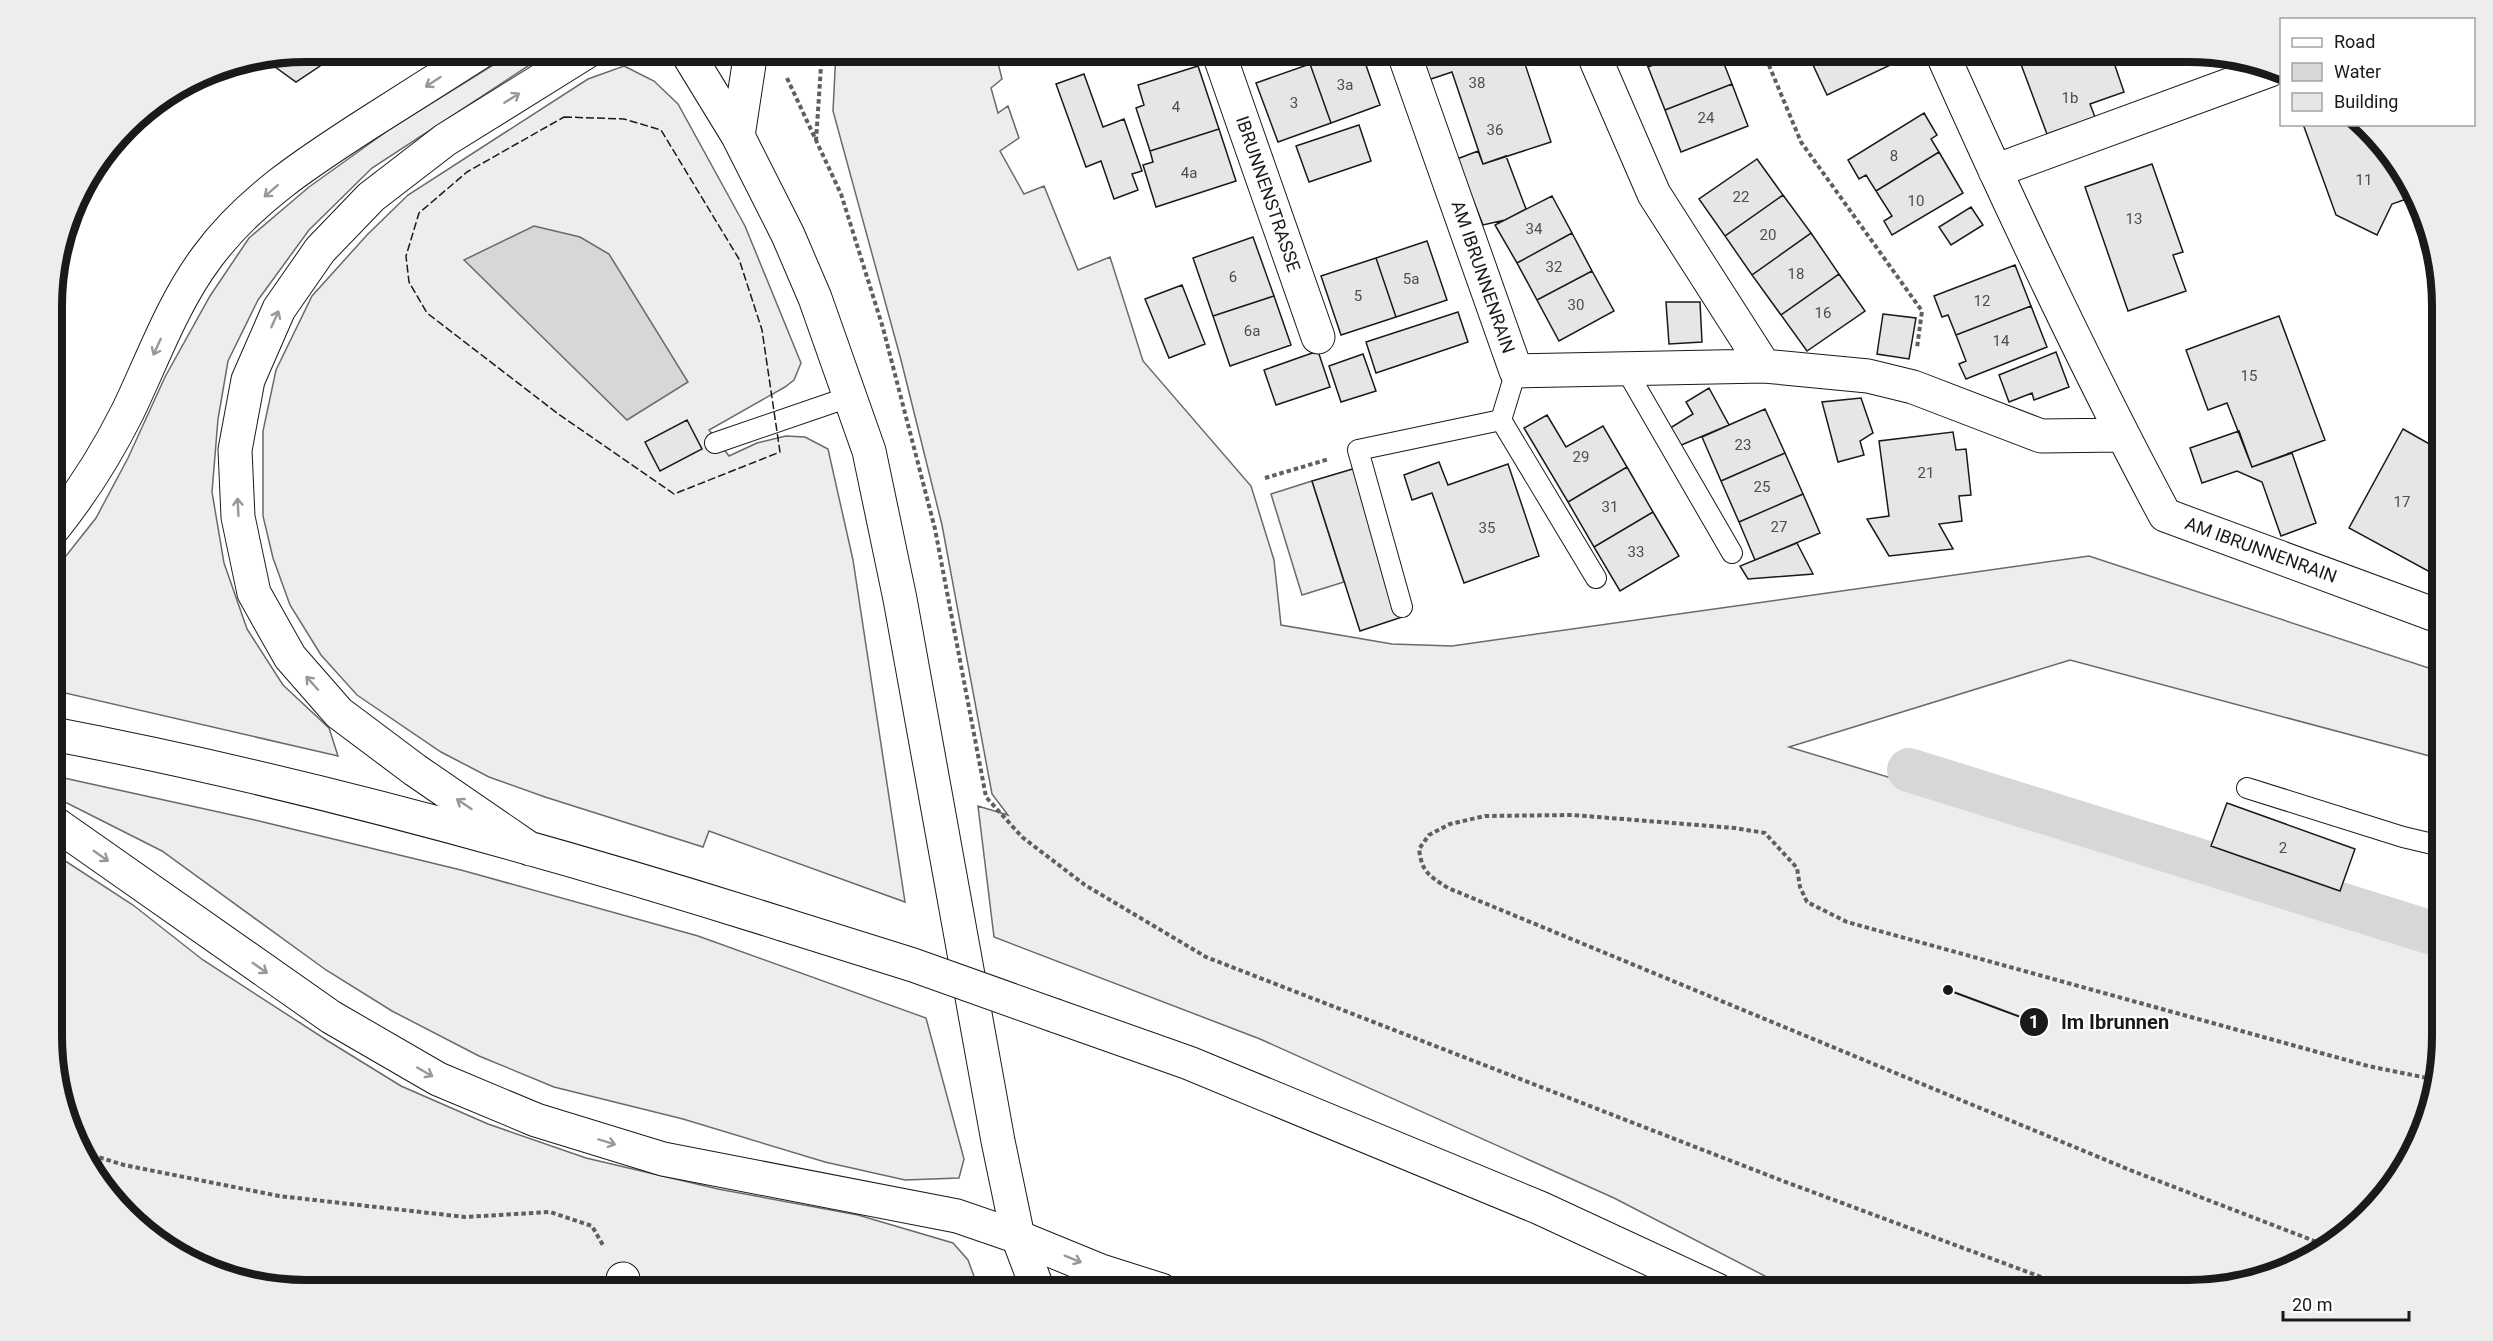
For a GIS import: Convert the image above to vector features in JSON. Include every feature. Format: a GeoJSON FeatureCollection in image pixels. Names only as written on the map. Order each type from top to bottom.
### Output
{"type":"FeatureCollection","features":[{"type":"Feature","properties":{"kind":"main road"},"geometry":{"type":"LineString","coordinates":[[62,518],[100,462],[127,411],[175,307],[206,257],[242,217],[296,170],[460,62]]}},
{"type":"Feature","properties":{"kind":"main road"},"geometry":{"type":"LineString","coordinates":[[530,849],[415,770],[339,713],[290,657],[254,593],[238,517],[235,450],[248,380],[279,309],[320,249],[371,197],[445,140],[570,62]]}},
{"type":"Feature","properties":{"kind":"main road"},"geometry":{"type":"LineString","coordinates":[[694,62],[738,136],[788,235],[815,298],[869,451],[887,531],[996,1130],[1018,1237],[1034,1280]]}},
{"type":"Feature","properties":{"kind":"main road"},"geometry":{"type":"LineString","coordinates":[[738,136],[749,62]]}},
{"type":"Feature","properties":{"kind":"main road","name":"IBRUNNENSTRASSE"},"geometry":{"type":"LineString","coordinates":[[1222,62],[1318,337]]}},
{"type":"Feature","properties":{"kind":"main road","name":"AM IBRUNNENRAIN"},"geometry":{"type":"LineString","coordinates":[[1407,62],[1516,371],[1764,366],[1868,376],[1913,387],[2041,436],[2123,435]]}},
{"type":"Feature","properties":{"kind":"main road"},"geometry":{"type":"LineString","coordinates":[[1597,62],[1654,194],[1764,366]]}},
{"type":"Feature","properties":{"kind":"main road","name":"AM IBRUNNENRAIN"},"geometry":{"type":"LineString","coordinates":[[1946,62],[1995,171],[2123,435],[2166,515],[2432,614]]}},
{"type":"Feature","properties":{"kind":"main road"},"geometry":{"type":"LineString","coordinates":[[1995,171],[2262,73]]}},
{"type":"Feature","properties":{"kind":"main road"},"geometry":{"type":"LineString","coordinates":[[62,736],[265,779],[530,849],[644,880],[913,965],[1189,1063],[1540,1208],[1695,1280]]}},
{"type":"Feature","properties":{"kind":"main road"},"geometry":{"type":"LineString","coordinates":[[62,828],[331,1017],[438,1079],[536,1120],[663,1159],[957,1216],[1129,1280]]}},
{"type":"Feature","properties":{"kind":"lane"},"geometry":{"type":"LineString","coordinates":[[1624,369],[1732,553]]}},
{"type":"Feature","properties":{"kind":"lane"},"geometry":{"type":"LineString","coordinates":[[1516,371],[1501,420],[1596,578]]}},
{"type":"Feature","properties":{"kind":"lane"},"geometry":{"type":"LineString","coordinates":[[715,443],[849,397]]}},
{"type":"Feature","properties":{"kind":"lane"},"geometry":{"type":"LineString","coordinates":[[1402,607],[1358,450],[1501,420]]}},
{"type":"Feature","properties":{"kind":"lane"},"geometry":{"type":"LineString","coordinates":[[2247,788],[2403,837],[2432,844]]}},
{"type":"Feature","properties":{"kind":"path"},"geometry":{"type":"LineString","coordinates":[[816,142],[821,62]]}},
{"type":"Feature","properties":{"kind":"path"},"geometry":{"type":"LineString","coordinates":[[1768,62],[1801,142],[1922,310],[1913,387]]}},
{"type":"Feature","properties":{"kind":"path"},"geometry":{"type":"LineString","coordinates":[[786,76],[841,194],[883,328],[932,518],[986,797],[1022,837],[1085,885],[1206,957],[1772,1176],[2049,1280]]}},
{"type":"Feature","properties":{"kind":"path"},"geometry":{"type":"LineString","coordinates":[[1265,478],[1358,450]]}},
{"type":"Feature","properties":{"kind":"path"},"geometry":{"type":"LineString","coordinates":[[2317,1242],[2130,1170],[1448,888],[1430,876],[1421,866],[1419,849],[1429,835],[1450,824],[1485,816],[1573,815],[1734,828],[1765,833],[1797,868],[1800,887],[1807,902],[1847,922],[2367,1066],[2428,1078]]}},
{"type":"Feature","properties":{"kind":"path"},"geometry":{"type":"LineString","coordinates":[[93,1156],[124,1166],[279,1196],[465,1217],[550,1212],[592,1226],[621,1280]]}},
{"type":"Feature","properties":{"kind":"shaded area"},"geometry":{"type":"Polygon","coordinates":[[[498,62],[534,62],[372,168],[309,230],[258,300],[228,361],[218,419],[212,492],[224,563],[247,629],[283,685],[329,728],[338,756],[62,692],[62,561],[96,518],[128,458],[165,377],[210,296],[249,238],[309,187],[390,129],[498,62]]]}},
{"type":"Feature","properties":{"kind":"shaded area"},"geometry":{"type":"Polygon","coordinates":[[[835,62],[998,62],[1002,79],[991,88],[998,113],[1008,106],[1019,138],[1000,151],[1024,194],[1044,186],[1078,270],[1110,257],[1143,361],[1251,486],[1274,560],[1281,625],[1392,644],[1452,646],[2089,556],[2432,669],[2432,757],[2070,660],[1789,747],[2432,942],[2432,1036],[2427,1083],[2419,1114],[2399,1158],[2371,1197],[2336,1229],[2310,1247],[2281,1261],[2235,1275],[2188,1280],[1773,1280],[1614,1198],[1260,1039],[994,937],[978,806],[1008,815],[992,794],[942,525],[901,360],[833,111],[835,62]]]}},
{"type":"Feature","properties":{"kind":"shaded area"},"geometry":{"type":"Polygon","coordinates":[[[624,66],[654,81],[678,104],[745,226],[801,363],[794,380],[785,387],[709,430],[729,456],[757,443],[786,436],[805,437],[828,449],[853,560],[905,902],[709,831],[703,847],[545,797],[489,777],[441,752],[357,695],[321,655],[290,605],[273,558],[263,516],[263,431],[276,370],[312,296],[367,235],[408,195],[588,79],[624,66]]]}},
{"type":"Feature","properties":{"kind":"shaded area"},"geometry":{"type":"Polygon","coordinates":[[[1312,481],[1344,582],[1302,595],[1271,494],[1312,481]]]}},
{"type":"Feature","properties":{"kind":"shaded area"},"geometry":{"type":"Polygon","coordinates":[[[62,777],[255,820],[461,870],[698,936],[926,1018],[964,1159],[959,1178],[905,1180],[825,1162],[683,1119],[554,1087],[479,1056],[392,1011],[326,970],[162,851],[62,801],[62,777]]]}},
{"type":"Feature","properties":{"kind":"shaded area"},"geometry":{"type":"Polygon","coordinates":[[[62,859],[133,905],[203,960],[401,1086],[488,1124],[586,1158],[718,1189],[858,1215],[953,1243],[968,1260],[975,1280],[305,1280],[258,1275],[212,1261],[183,1247],[157,1229],[122,1197],[94,1158],[74,1114],[66,1083],[62,1052],[62,859]]]}},
{"type":"Feature","properties":{"kind":"water"},"geometry":{"type":"Polygon","coordinates":[[[534,226],[580,237],[609,254],[688,382],[627,420],[464,260],[534,226]]]}},
{"type":"Feature","properties":{"kind":"building"},"geometry":{"type":"Polygon","coordinates":[[[326,62],[296,82],[271,64],[326,62]]]}},
{"type":"Feature","properties":{"kind":"building"},"geometry":{"type":"Polygon","coordinates":[[[1315,62],[1365,62],[1380,105],[1331,123],[1310,64],[1315,62]]]}},
{"type":"Feature","properties":{"kind":"building"},"geometry":{"type":"Polygon","coordinates":[[[1422,62],[1482,62],[1483,65],[1492,62],[1524,62],[1551,142],[1483,164],[1452,72],[1428,80],[1422,62]]]}},
{"type":"Feature","properties":{"kind":"building"},"geometry":{"type":"Polygon","coordinates":[[[1646,62],[1661,62],[1648,67],[1646,62]]]}},
{"type":"Feature","properties":{"kind":"building"},"geometry":{"type":"Polygon","coordinates":[[[1661,62],[1723,62],[1732,84],[1665,110],[1648,67],[1661,62]]]}},
{"type":"Feature","properties":{"kind":"building"},"geometry":{"type":"Polygon","coordinates":[[[1812,62],[1897,62],[1827,95],[1812,62]]]}},
{"type":"Feature","properties":{"kind":"building"},"geometry":{"type":"Polygon","coordinates":[[[2020,62],[2114,62],[2124,92],[2090,104],[2095,117],[2047,134],[2020,62]]]}},
{"type":"Feature","properties":{"kind":"building"},"geometry":{"type":"Polygon","coordinates":[[[1310,64],[1331,123],[1278,142],[1256,83],[1310,64]]]}},
{"type":"Feature","properties":{"kind":"building"},"geometry":{"type":"Polygon","coordinates":[[[1198,66],[1219,129],[1150,151],[1136,108],[1144,105],[1138,85],[1198,66]]]}},
{"type":"Feature","properties":{"kind":"building"},"geometry":{"type":"Polygon","coordinates":[[[1084,74],[1103,127],[1124,119],[1142,171],[1132,174],[1138,190],[1114,199],[1101,161],[1086,167],[1056,84],[1084,74]]]}},
{"type":"Feature","properties":{"kind":"building"},"geometry":{"type":"Polygon","coordinates":[[[1732,84],[1748,126],[1681,152],[1665,110],[1732,84]]]}},
{"type":"Feature","properties":{"kind":"building"},"geometry":{"type":"Polygon","coordinates":[[[1924,113],[1937,135],[1931,139],[1939,152],[1876,191],[1866,175],[1859,179],[1848,160],[1924,113]]]}},
{"type":"Feature","properties":{"kind":"building"},"geometry":{"type":"Polygon","coordinates":[[[1359,125],[1371,161],[1309,182],[1296,146],[1359,125]]]}},
{"type":"Feature","properties":{"kind":"building"},"geometry":{"type":"Polygon","coordinates":[[[2304,126],[2353,126],[2381,157],[2407,199],[2392,204],[2377,235],[2336,215],[2304,126]]]}},
{"type":"Feature","properties":{"kind":"building"},"geometry":{"type":"Polygon","coordinates":[[[1219,129],[1236,181],[1156,207],[1143,165],[1153,162],[1150,151],[1219,129]]]}},
{"type":"Feature","properties":{"kind":"building"},"geometry":{"type":"Polygon","coordinates":[[[1478,151],[1483,164],[1506,156],[1526,209],[1505,220],[1483,225],[1457,159],[1478,151]]]}},
{"type":"Feature","properties":{"kind":"building"},"geometry":{"type":"Polygon","coordinates":[[[1939,152],[1963,193],[1892,235],[1884,221],[1892,216],[1876,191],[1939,152]]]}},
{"type":"Feature","properties":{"kind":"building"},"geometry":{"type":"Polygon","coordinates":[[[1757,159],[1783,195],[1725,236],[1699,199],[1757,159]]]}},
{"type":"Feature","properties":{"kind":"building"},"geometry":{"type":"Polygon","coordinates":[[[2152,164],[2183,252],[2173,255],[2186,291],[2128,311],[2085,187],[2152,164]]]}},
{"type":"Feature","properties":{"kind":"building"},"geometry":{"type":"Polygon","coordinates":[[[1783,195],[1811,233],[1752,275],[1725,236],[1783,195]]]}},
{"type":"Feature","properties":{"kind":"building"},"geometry":{"type":"Polygon","coordinates":[[[1552,196],[1572,233],[1517,263],[1495,225],[1552,196]]]}},
{"type":"Feature","properties":{"kind":"building"},"geometry":{"type":"Polygon","coordinates":[[[1971,207],[1983,225],[1951,245],[1939,227],[1971,207]]]}},
{"type":"Feature","properties":{"kind":"building"},"geometry":{"type":"Polygon","coordinates":[[[1572,233],[1592,271],[1537,300],[1517,263],[1572,233]]]}},
{"type":"Feature","properties":{"kind":"building"},"geometry":{"type":"Polygon","coordinates":[[[1811,233],[1839,274],[1781,315],[1752,275],[1811,233]]]}},
{"type":"Feature","properties":{"kind":"building"},"geometry":{"type":"Polygon","coordinates":[[[1253,237],[1274,296],[1213,316],[1193,258],[1253,237]]]}},
{"type":"Feature","properties":{"kind":"building"},"geometry":{"type":"Polygon","coordinates":[[[1427,241],[1447,300],[1396,317],[1376,258],[1427,241]]]}},
{"type":"Feature","properties":{"kind":"building"},"geometry":{"type":"Polygon","coordinates":[[[1376,258],[1396,317],[1341,335],[1321,276],[1376,258]]]}},
{"type":"Feature","properties":{"kind":"building"},"geometry":{"type":"Polygon","coordinates":[[[2015,265],[2031,306],[1956,335],[1948,315],[1942,317],[1934,296],[2015,265]]]}},
{"type":"Feature","properties":{"kind":"building"},"geometry":{"type":"Polygon","coordinates":[[[1592,271],[1614,311],[1559,341],[1537,300],[1592,271]]]}},
{"type":"Feature","properties":{"kind":"building"},"geometry":{"type":"Polygon","coordinates":[[[1839,274],[1865,311],[1807,351],[1781,315],[1839,274]]]}},
{"type":"Feature","properties":{"kind":"building"},"geometry":{"type":"Polygon","coordinates":[[[1182,285],[1205,344],[1169,358],[1145,299],[1182,285]]]}},
{"type":"Feature","properties":{"kind":"building"},"geometry":{"type":"Polygon","coordinates":[[[1274,296],[1291,345],[1230,366],[1213,316],[1274,296]]]}},
{"type":"Feature","properties":{"kind":"building"},"geometry":{"type":"Polygon","coordinates":[[[1666,302],[1700,302],[1702,342],[1669,344],[1666,302]]]}},
{"type":"Feature","properties":{"kind":"building"},"geometry":{"type":"Polygon","coordinates":[[[2031,306],[2047,347],[1966,379],[1959,364],[1966,361],[1956,335],[2031,306]]]}},
{"type":"Feature","properties":{"kind":"building"},"geometry":{"type":"Polygon","coordinates":[[[1458,312],[1468,342],[1376,373],[1366,342],[1458,312]]]}},
{"type":"Feature","properties":{"kind":"building"},"geometry":{"type":"Polygon","coordinates":[[[1883,314],[1916,318],[1909,359],[1877,354],[1883,314]]]}},
{"type":"Feature","properties":{"kind":"building"},"geometry":{"type":"Polygon","coordinates":[[[2279,316],[2325,440],[2252,467],[2227,403],[2208,410],[2186,350],[2279,316]]]}},
{"type":"Feature","properties":{"kind":"building"},"geometry":{"type":"Polygon","coordinates":[[[1318,351],[1330,387],[1276,405],[1264,370],[1318,351]]]}},
{"type":"Feature","properties":{"kind":"building"},"geometry":{"type":"Polygon","coordinates":[[[2056,352],[2069,387],[2034,400],[2032,393],[2009,402],[1999,375],[2056,352]]]}},
{"type":"Feature","properties":{"kind":"building"},"geometry":{"type":"Polygon","coordinates":[[[1363,354],[1376,391],[1341,402],[1329,366],[1363,354]]]}},
{"type":"Feature","properties":{"kind":"building"},"geometry":{"type":"Polygon","coordinates":[[[1709,388],[1729,425],[1679,446],[1667,430],[1693,414],[1686,402],[1709,388]]]}},
{"type":"Feature","properties":{"kind":"building"},"geometry":{"type":"Polygon","coordinates":[[[1861,398],[1873,433],[1860,441],[1864,455],[1838,462],[1822,402],[1861,398]]]}},
{"type":"Feature","properties":{"kind":"building"},"geometry":{"type":"Polygon","coordinates":[[[1765,409],[1785,453],[1721,481],[1702,437],[1765,409]]]}},
{"type":"Feature","properties":{"kind":"building"},"geometry":{"type":"Polygon","coordinates":[[[1547,415],[1566,447],[1603,426],[1627,467],[1568,502],[1524,428],[1547,415]]]}},
{"type":"Feature","properties":{"kind":"building"},"geometry":{"type":"Polygon","coordinates":[[[687,420],[702,449],[660,471],[645,442],[687,420]]]}},
{"type":"Feature","properties":{"kind":"building"},"geometry":{"type":"Polygon","coordinates":[[[2403,429],[2432,445],[2432,573],[2349,528],[2403,429]]]}},
{"type":"Feature","properties":{"kind":"building"},"geometry":{"type":"Polygon","coordinates":[[[2239,431],[2252,467],[2292,453],[2316,523],[2281,536],[2262,482],[2237,471],[2202,483],[2190,448],[2239,431]]]}},
{"type":"Feature","properties":{"kind":"building"},"geometry":{"type":"Polygon","coordinates":[[[1953,432],[1956,450],[1966,449],[1971,495],[1959,496],[1962,521],[1939,524],[1953,549],[1889,556],[1867,519],[1889,516],[1879,441],[1953,432]]]}},
{"type":"Feature","properties":{"kind":"building"},"geometry":{"type":"Polygon","coordinates":[[[1785,453],[1803,494],[1739,522],[1721,481],[1785,453]]]}},
{"type":"Feature","properties":{"kind":"building"},"geometry":{"type":"Polygon","coordinates":[[[1439,462],[1448,485],[1508,464],[1539,556],[1464,583],[1432,493],[1412,500],[1404,475],[1439,462]]]}},
{"type":"Feature","properties":{"kind":"building"},"geometry":{"type":"Polygon","coordinates":[[[1627,467],[1653,512],[1594,547],[1568,502],[1627,467]]]}},
{"type":"Feature","properties":{"kind":"building"},"geometry":{"type":"Polygon","coordinates":[[[1356,468],[1402,617],[1360,631],[1312,481],[1356,468]]]}},
{"type":"Feature","properties":{"kind":"building"},"geometry":{"type":"Polygon","coordinates":[[[1803,494],[1820,533],[1755,560],[1739,522],[1803,494]]]}},
{"type":"Feature","properties":{"kind":"building"},"geometry":{"type":"Polygon","coordinates":[[[1653,512],[1679,556],[1620,591],[1594,547],[1653,512]]]}},
{"type":"Feature","properties":{"kind":"building"},"geometry":{"type":"Polygon","coordinates":[[[1797,543],[1813,574],[1748,579],[1740,566],[1797,543]]]}},
{"type":"Feature","properties":{"kind":"building"},"geometry":{"type":"Polygon","coordinates":[[[2227,803],[2355,849],[2340,891],[2211,846],[2227,803]]]}},
{"type":"Feature","properties":{"kind":"waterway"},"geometry":{"type":"LineString","coordinates":[[1909,770],[2432,933]]}},
{"type":"Feature","properties":{"kind":"fence"},"geometry":{"type":"LineString","coordinates":[[564,117],[624,119],[661,130],[739,259],[762,330],[780,452],[674,494],[557,413],[427,313],[409,282],[406,256],[419,213],[467,172],[564,117]]}},
{"type":"Feature","properties":{"kind":"place","name":"Im Ibrunnen"},"geometry":{"type":"Point","coordinates":[1948,990]}}]}
